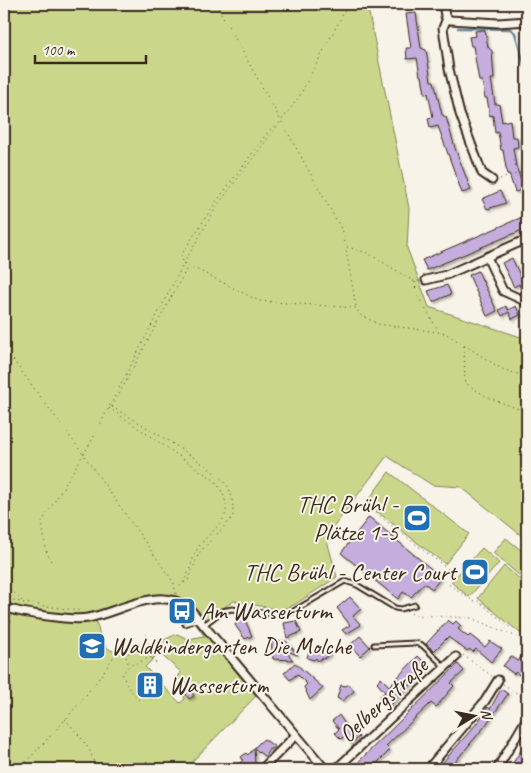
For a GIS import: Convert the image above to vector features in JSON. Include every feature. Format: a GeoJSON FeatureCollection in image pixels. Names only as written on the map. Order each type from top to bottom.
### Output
{"type":"FeatureCollection","features":[{"type":"Feature","properties":{"kind":"street"},"geometry":{"type":"LineString","coordinates":[[443,4],[447,18],[443,28],[449,69],[460,114],[482,173],[492,180]]}},
{"type":"Feature","properties":{"kind":"street"},"geometry":{"type":"LineString","coordinates":[[447,18],[465,22],[527,21]]}},
{"type":"Feature","properties":{"kind":"street"},"geometry":{"type":"LineString","coordinates":[[424,280],[446,275],[527,239]]}},
{"type":"Feature","properties":{"kind":"street"},"geometry":{"type":"LineString","coordinates":[[487,257],[503,291],[527,302]]}},
{"type":"Feature","properties":{"kind":"street"},"geometry":{"type":"LineString","coordinates":[[4,607],[20,612],[86,618],[154,599],[175,599],[184,604],[201,622],[325,769]]}},
{"type":"Feature","properties":{"kind":"street","name":"Oelbergstraße"},"geometry":{"type":"LineString","coordinates":[[336,769],[456,657]]}},
{"type":"Feature","properties":{"kind":"street"},"geometry":{"type":"LineString","coordinates":[[428,769],[485,701],[498,680]]}},
{"type":"Feature","properties":{"kind":"street"},"geometry":{"type":"LineString","coordinates":[[497,769],[527,718]]}},
{"type":"Feature","properties":{"kind":"street"},"geometry":{"type":"LineString","coordinates":[[262,769],[296,734]]}},
{"type":"Feature","properties":{"kind":"lane"},"geometry":{"type":"LineString","coordinates":[[186,624],[201,622],[232,609],[279,616],[290,614],[345,581],[357,585],[395,608],[415,605]]}},
{"type":"Feature","properties":{"kind":"lane"},"geometry":{"type":"LineString","coordinates":[[374,645],[414,643],[422,645],[446,667]]}},
{"type":"Feature","properties":{"kind":"path"},"geometry":{"type":"LineString","coordinates":[[216,4],[343,232],[356,308],[360,315],[373,322],[445,333],[502,369],[527,377]]}},
{"type":"Feature","properties":{"kind":"path"},"geometry":{"type":"LineString","coordinates":[[51,561],[46,550],[42,522],[83,454],[184,262],[217,206],[299,97],[345,10],[344,4]]}},
{"type":"Feature","properties":{"kind":"path"},"geometry":{"type":"LineString","coordinates":[[112,407],[186,270],[181,255],[216,202],[268,132],[280,120]]}},
{"type":"Feature","properties":{"kind":"path"},"geometry":{"type":"LineString","coordinates":[[492,180],[504,179],[527,171]]}},
{"type":"Feature","properties":{"kind":"path"},"geometry":{"type":"LineString","coordinates":[[346,247],[368,253],[415,282],[424,280]]}},
{"type":"Feature","properties":{"kind":"path"},"geometry":{"type":"LineString","coordinates":[[184,262],[259,301],[356,308]]}},
{"type":"Feature","properties":{"kind":"path"},"geometry":{"type":"LineString","coordinates":[[415,282],[416,292],[438,331]]}},
{"type":"Feature","properties":{"kind":"path"},"geometry":{"type":"LineString","coordinates":[[464,346],[465,383],[489,398],[527,412]]}},
{"type":"Feature","properties":{"kind":"path"},"geometry":{"type":"LineString","coordinates":[[4,348],[83,454],[176,590],[175,599]]}},
{"type":"Feature","properties":{"kind":"path"},"geometry":{"type":"LineString","coordinates":[[108,407],[112,407],[149,428],[218,475],[229,487],[233,517],[199,553],[188,581],[176,590]]}},
{"type":"Feature","properties":{"kind":"path"},"geometry":{"type":"LineString","coordinates":[[108,407],[214,480],[222,490],[225,516],[198,548],[183,584]]}},
{"type":"Feature","properties":{"kind":"path"},"geometry":{"type":"LineString","coordinates":[[364,504],[449,570]]}},
{"type":"Feature","properties":{"kind":"path"},"geometry":{"type":"LineString","coordinates":[[4,582],[23,603]]}},
{"type":"Feature","properties":{"kind":"path"},"geometry":{"type":"LineString","coordinates":[[445,582],[475,602],[477,600],[512,629]]}},
{"type":"Feature","properties":{"kind":"path"},"geometry":{"type":"LineString","coordinates":[[4,597],[23,603],[89,612],[96,615]]}},
{"type":"Feature","properties":{"kind":"path"},"geometry":{"type":"LineString","coordinates":[[404,608],[414,615],[471,618],[527,641]]}},
{"type":"Feature","properties":{"kind":"path"},"geometry":{"type":"LineString","coordinates":[[4,629],[20,612]]}},
{"type":"Feature","properties":{"kind":"path"},"geometry":{"type":"LineString","coordinates":[[146,634],[152,657],[156,663]]}},
{"type":"Feature","properties":{"kind":"path"},"geometry":{"type":"LineString","coordinates":[[19,769],[65,718],[116,653],[121,643],[130,666]]}},
{"type":"Feature","properties":{"kind":"path"},"geometry":{"type":"LineString","coordinates":[[456,657],[462,654],[527,700]]}},
{"type":"Feature","properties":{"kind":"path"},"geometry":{"type":"LineString","coordinates":[[140,700],[128,687],[122,674],[130,666],[152,657]]}},
{"type":"Feature","properties":{"kind":"path"},"geometry":{"type":"LineString","coordinates":[[65,718],[82,738],[94,762],[95,769]]}},
{"type":"Feature","properties":{"kind":"path"},"geometry":{"type":"LineString","coordinates":[[278,752],[294,769]]}},
{"type":"Feature","properties":{"kind":"green space"},"geometry":{"type":"Polygon","coordinates":[[[4,4],[367,4],[409,208],[407,248],[429,307],[527,339],[527,540],[461,487],[432,485],[387,456],[326,537],[337,577],[294,605],[281,610],[234,601],[207,618],[212,633],[210,640],[256,696],[185,769],[4,769],[4,4]],[[158,600],[95,618],[104,644],[111,650],[119,653],[129,653],[177,634],[188,639],[204,636],[185,608],[175,602],[158,600]],[[159,653],[145,667],[180,703],[185,699],[176,681],[181,672],[159,653]]]}},
{"type":"Feature","properties":{"kind":"green space","name":"THC Brühl - Plätze 1-5"},"geometry":{"type":"Polygon","coordinates":[[[389,472],[469,534],[445,564],[366,503],[389,472]]]}},
{"type":"Feature","properties":{"kind":"green space"},"geometry":{"type":"Polygon","coordinates":[[[506,538],[527,555],[527,582],[493,553],[506,538]]]}},
{"type":"Feature","properties":{"kind":"green space","name":"THC Brühl - Center Court"},"geometry":{"type":"Polygon","coordinates":[[[482,548],[499,563],[469,597],[451,582],[482,548]]]}},
{"type":"Feature","properties":{"kind":"green space"},"geometry":{"type":"Polygon","coordinates":[[[504,566],[527,585],[526,638],[478,598],[504,566]]]}},
{"type":"Feature","properties":{"kind":"building"},"geometry":{"type":"Polygon","coordinates":[[[416,13],[421,48],[426,50],[431,81],[434,81],[442,115],[446,117],[455,148],[471,190],[462,193],[438,126],[430,128],[428,118],[433,117],[428,93],[425,94],[422,76],[420,76],[417,58],[407,59],[406,48],[411,48],[406,14],[416,13]]]}},
{"type":"Feature","properties":{"kind":"building"},"geometry":{"type":"Polygon","coordinates":[[[485,30],[488,47],[492,51],[494,79],[491,79],[495,104],[499,104],[502,122],[510,120],[512,137],[517,137],[518,147],[513,148],[516,166],[524,189],[515,192],[509,174],[507,174],[503,150],[501,150],[498,132],[495,133],[493,115],[490,116],[482,81],[479,81],[473,46],[471,46],[469,37],[476,36],[475,31],[485,30]]]}},
{"type":"Feature","properties":{"kind":"building"},"geometry":{"type":"Polygon","coordinates":[[[500,191],[506,203],[487,209],[482,199],[500,191]]]}},
{"type":"Feature","properties":{"kind":"building"},"geometry":{"type":"Polygon","coordinates":[[[527,215],[527,228],[427,270],[422,260],[527,215]]]}},
{"type":"Feature","properties":{"kind":"building"},"geometry":{"type":"Polygon","coordinates":[[[512,258],[523,282],[527,280],[527,291],[523,293],[519,284],[514,287],[502,263],[512,258]]]}},
{"type":"Feature","properties":{"kind":"building"},"geometry":{"type":"Polygon","coordinates":[[[478,271],[497,311],[487,316],[469,275],[478,271]]]}},
{"type":"Feature","properties":{"kind":"building"},"geometry":{"type":"Polygon","coordinates":[[[447,285],[451,294],[433,302],[428,291],[447,285]]]}},
{"type":"Feature","properties":{"kind":"building"},"geometry":{"type":"Polygon","coordinates":[[[506,306],[508,310],[516,306],[520,315],[512,319],[509,312],[502,316],[499,310],[506,306]]]}},
{"type":"Feature","properties":{"kind":"building"},"geometry":{"type":"Polygon","coordinates":[[[369,517],[436,573],[435,575],[440,579],[432,589],[424,583],[411,597],[403,592],[398,599],[341,553],[369,517]]]}},
{"type":"Feature","properties":{"kind":"building"},"geometry":{"type":"Polygon","coordinates":[[[350,597],[361,609],[353,616],[361,625],[346,634],[342,630],[350,625],[337,608],[350,597]]]}},
{"type":"Feature","properties":{"kind":"building"},"geometry":{"type":"Polygon","coordinates":[[[238,619],[245,620],[252,636],[245,639],[235,625],[238,619]]]}},
{"type":"Feature","properties":{"kind":"building"},"geometry":{"type":"Polygon","coordinates":[[[448,620],[453,624],[456,621],[461,626],[458,629],[468,637],[470,635],[485,647],[490,641],[502,649],[491,662],[476,649],[473,652],[469,649],[467,651],[448,637],[434,651],[426,644],[448,620]]]}},
{"type":"Feature","properties":{"kind":"building"},"geometry":{"type":"Polygon","coordinates":[[[296,621],[301,632],[287,638],[284,623],[296,621]]]}},
{"type":"Feature","properties":{"kind":"building"},"geometry":{"type":"Polygon","coordinates":[[[360,636],[370,647],[360,656],[350,645],[360,636]]]}},
{"type":"Feature","properties":{"kind":"building"},"geometry":{"type":"Polygon","coordinates":[[[271,641],[286,641],[298,655],[284,650],[293,660],[273,659],[271,641]]]}},
{"type":"Feature","properties":{"kind":"building"},"geometry":{"type":"Polygon","coordinates":[[[324,646],[330,654],[324,659],[322,658],[318,661],[316,658],[314,660],[307,658],[309,651],[318,652],[324,646]]]}},
{"type":"Feature","properties":{"kind":"building"},"geometry":{"type":"Polygon","coordinates":[[[523,654],[522,667],[525,670],[520,676],[503,666],[511,656],[518,661],[523,654]]]}},
{"type":"Feature","properties":{"kind":"building"},"geometry":{"type":"Polygon","coordinates":[[[418,656],[429,667],[388,707],[379,697],[385,692],[377,683],[381,678],[389,686],[418,656]]]}},
{"type":"Feature","properties":{"kind":"building"},"geometry":{"type":"Polygon","coordinates":[[[295,663],[323,688],[310,700],[304,687],[307,684],[297,674],[290,680],[284,673],[295,663]]]}},
{"type":"Feature","properties":{"kind":"building"},"geometry":{"type":"Polygon","coordinates":[[[458,664],[464,671],[451,683],[454,686],[436,707],[431,703],[386,746],[390,750],[370,769],[351,769],[458,664]]]}},
{"type":"Feature","properties":{"kind":"building","name":"Wasserturm"},"geometry":{"type":"Polygon","coordinates":[[[151,674],[161,687],[149,697],[139,684],[151,674]]]}},
{"type":"Feature","properties":{"kind":"building"},"geometry":{"type":"Polygon","coordinates":[[[183,679],[194,696],[189,699],[178,683],[183,679]]]}},
{"type":"Feature","properties":{"kind":"building"},"geometry":{"type":"Polygon","coordinates":[[[349,684],[354,691],[342,701],[337,698],[341,685],[346,686],[349,684]]]}},
{"type":"Feature","properties":{"kind":"building"},"geometry":{"type":"Polygon","coordinates":[[[501,689],[508,694],[485,726],[449,769],[437,769],[477,723],[488,707],[490,709],[501,689]]]}},
{"type":"Feature","properties":{"kind":"building"},"geometry":{"type":"Polygon","coordinates":[[[339,715],[345,724],[359,737],[351,744],[344,736],[341,739],[335,733],[339,729],[332,721],[339,715]]]}},
{"type":"Feature","properties":{"kind":"building"},"geometry":{"type":"Polygon","coordinates":[[[264,739],[275,747],[268,750],[265,757],[254,748],[264,739]]]}},
{"type":"Feature","properties":{"kind":"building"},"geometry":{"type":"Polygon","coordinates":[[[527,741],[527,758],[520,769],[509,769],[527,741]]]}},
{"type":"Feature","properties":{"kind":"building"},"geometry":{"type":"Polygon","coordinates":[[[254,748],[255,764],[250,769],[246,769],[239,764],[243,760],[241,757],[246,753],[248,755],[254,748]]]}},
{"type":"Feature","properties":{"kind":"waterway"},"geometry":{"type":"LineString","coordinates":[[458,28],[510,29],[515,33],[527,73]]}},
{"type":"Feature","properties":{"kind":"place","name":"THC Brühl - Plätze 1-5"},"geometry":{"type":"Point","coordinates":[417,518]}},
{"type":"Feature","properties":{"kind":"place","name":"THC Brühl - Center Court"},"geometry":{"type":"Point","coordinates":[475,572]}},
{"type":"Feature","properties":{"kind":"place","name":"Am Wasserturm"},"geometry":{"type":"Point","coordinates":[182,611]}},
{"type":"Feature","properties":{"kind":"place","name":"Waldkindergarten Die Molche"},"geometry":{"type":"Point","coordinates":[92,646]}},
{"type":"Feature","properties":{"kind":"place","name":"Wasserturm"},"geometry":{"type":"Point","coordinates":[150,685]}}]}
